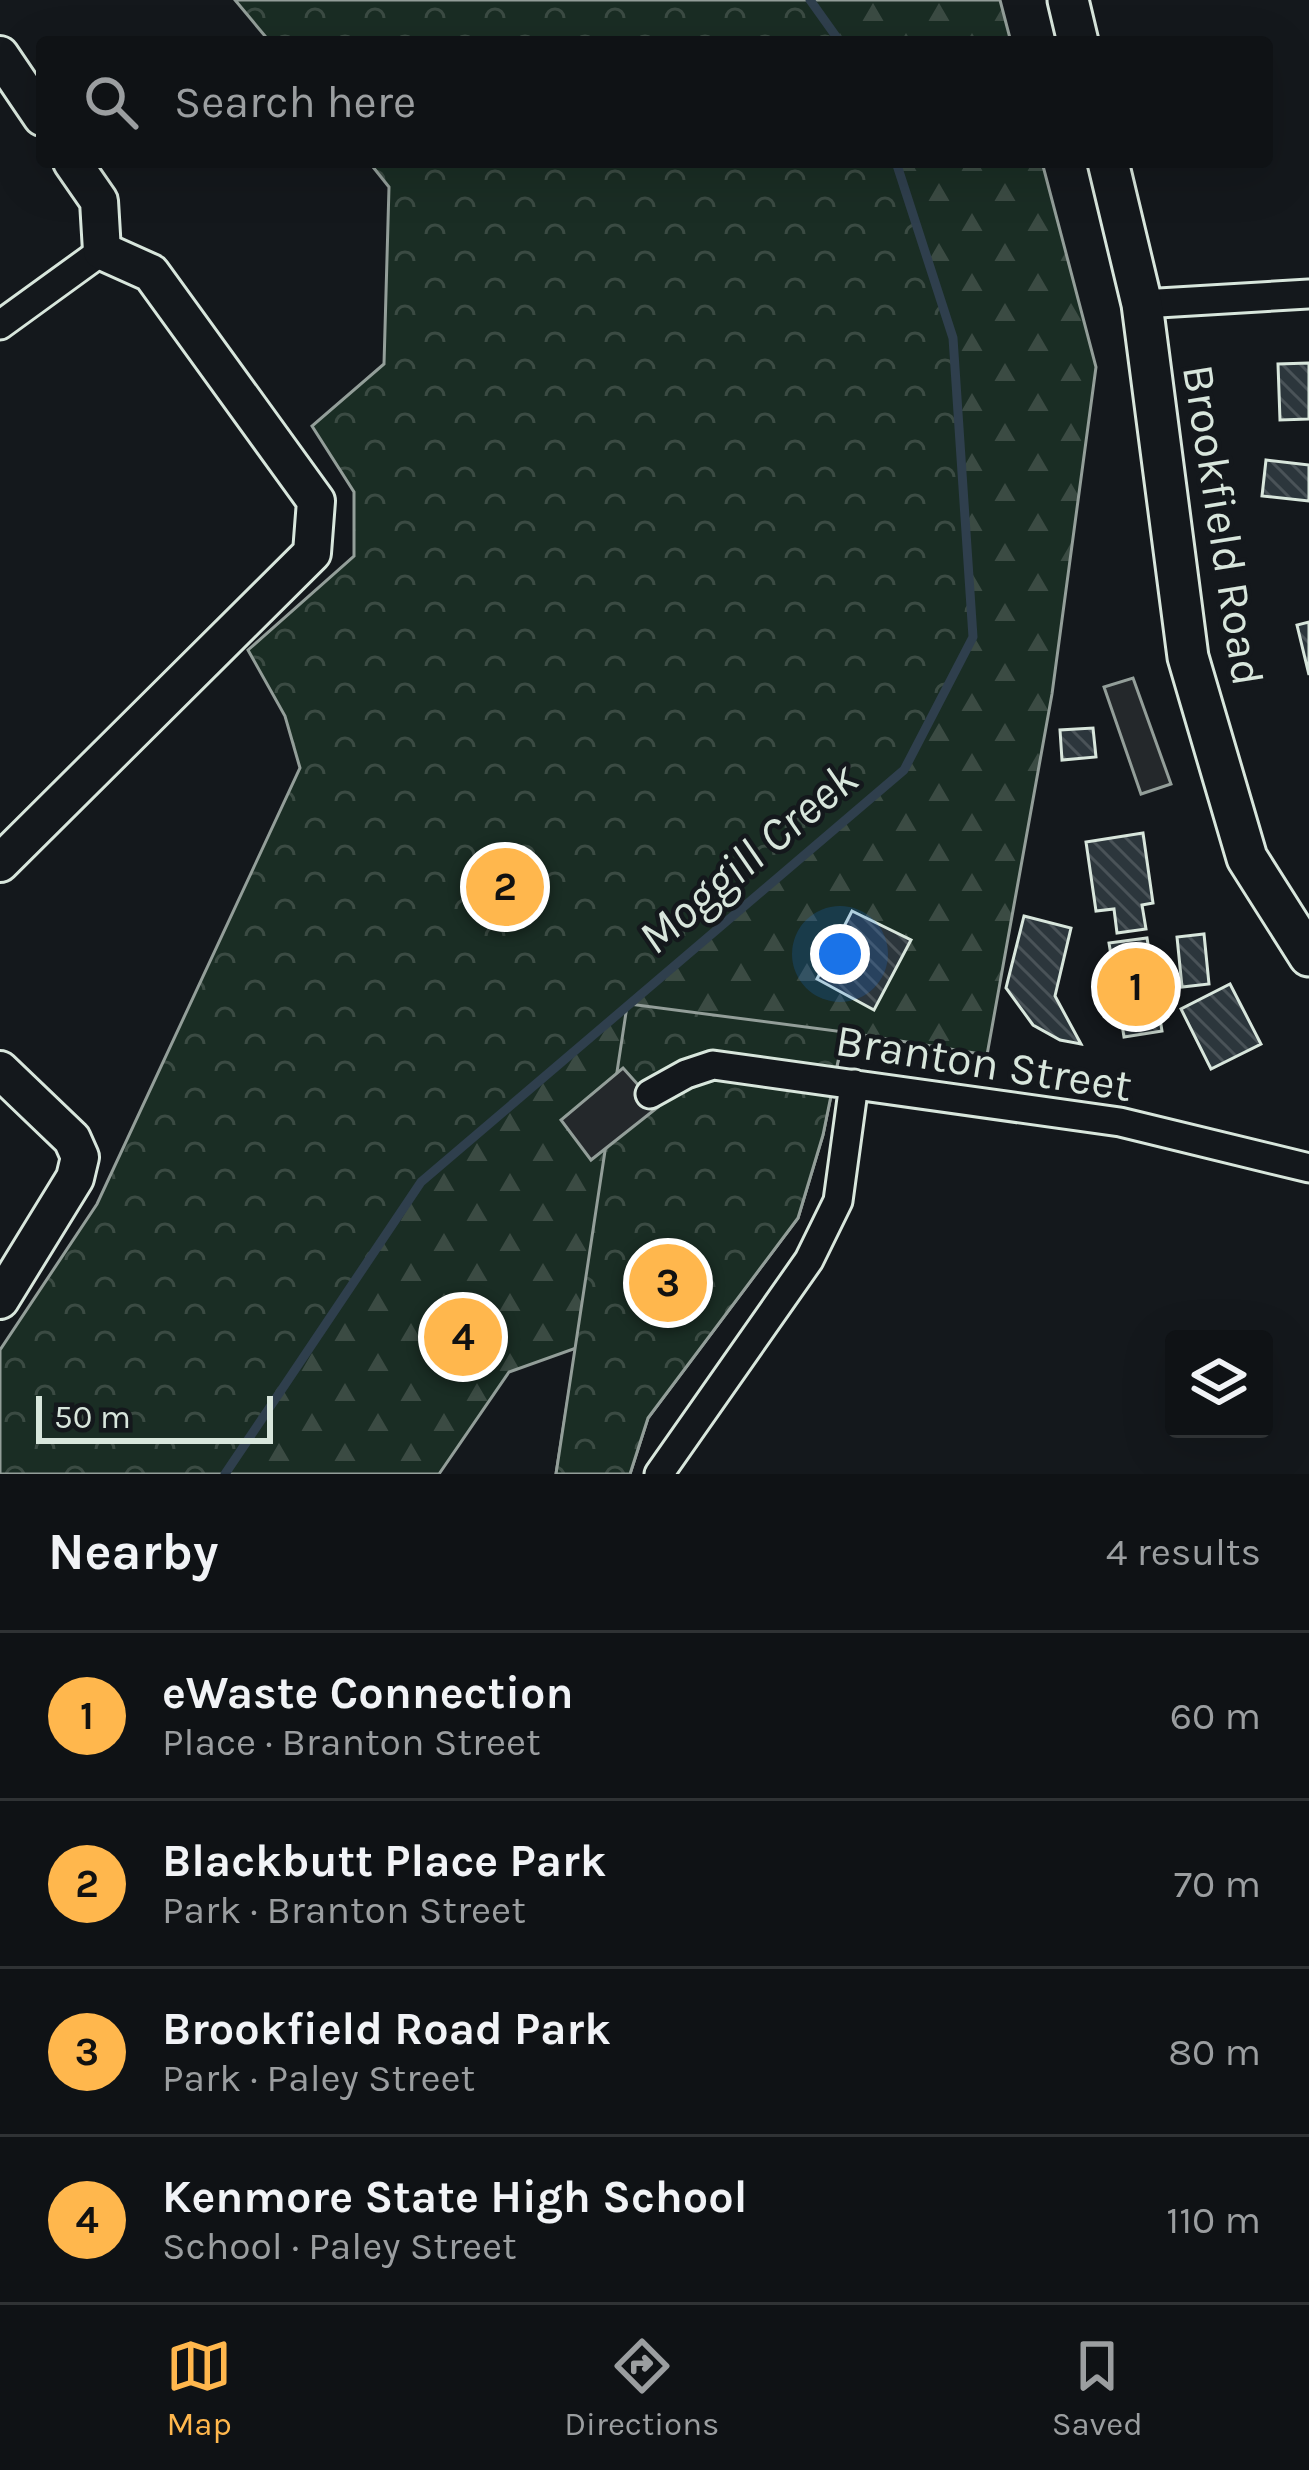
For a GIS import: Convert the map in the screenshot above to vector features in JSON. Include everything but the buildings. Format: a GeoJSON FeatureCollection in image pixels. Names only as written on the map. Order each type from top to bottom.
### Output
{"type":"FeatureCollection","features":[{"type":"Feature","properties":{"kind":"main road"},"geometry":{"type":"LineString","coordinates":[[1067,0],[1076,36]]}},
{"type":"Feature","properties":{"kind":"main road","name":"Brookfield Road"},"geometry":{"type":"LineString","coordinates":[[1109,168],[1142,304],[1188,656],[1247,858],[1309,956]]}},
{"type":"Feature","properties":{"kind":"street"},"geometry":{"type":"LineString","coordinates":[[0,55],[36,108]]}},
{"type":"Feature","properties":{"kind":"street"},"geometry":{"type":"LineString","coordinates":[[77,168],[99,201],[102,251]]}},
{"type":"Feature","properties":{"kind":"street"},"geometry":{"type":"LineString","coordinates":[[0,325],[102,251]]}},
{"type":"Feature","properties":{"kind":"street"},"geometry":{"type":"LineString","coordinates":[[0,862],[312,553],[316,501],[151,273],[102,251]]}},
{"type":"Feature","properties":{"kind":"street"},"geometry":{"type":"LineString","coordinates":[[1142,304],[1309,295]]}},
{"type":"Feature","properties":{"kind":"street","name":"Branton Street"},"geometry":{"type":"LineString","coordinates":[[650,1094],[713,1065],[1120,1122],[1309,1168]]}},
{"type":"Feature","properties":{"kind":"street"},"geometry":{"type":"LineString","coordinates":[[0,1070],[72,1139],[80,1157],[75,1178],[0,1300]]}},
{"type":"Feature","properties":{"kind":"street"},"geometry":{"type":"LineString","coordinates":[[659,1474],[809,1260],[838,1201],[854,1084]]}},
{"type":"Feature","properties":{"kind":"green space"},"geometry":{"type":"Polygon","coordinates":[[[235,0],[810,0],[836,36],[265,36],[235,0]]]}},
{"type":"Feature","properties":{"kind":"green space"},"geometry":{"type":"Polygon","coordinates":[[[701,0],[1000,0],[1009,36],[727,36],[701,0]]]}},
{"type":"Feature","properties":{"kind":"green space"},"geometry":{"type":"Polygon","coordinates":[[[374,168],[898,168],[953,338],[973,637],[904,770],[629,1004],[844,1032],[823,1135],[798,1218],[648,1418],[630,1474],[556,1474],[627,1006],[421,1182],[225,1474],[0,1474],[0,1350],[97,1204],[300,768],[285,716],[248,650],[354,556],[354,492],[312,426],[384,364],[389,187],[374,168]]]}},
{"type":"Feature","properties":{"kind":"green space"},"geometry":{"type":"Polygon","coordinates":[[[766,168],[1044,168],[1096,367],[1052,694],[987,1055],[844,1032],[823,1135],[798,1218],[648,1418],[630,1474],[556,1474],[576,1348],[509,1372],[439,1474],[77,1474],[766,168]]]}},
{"type":"Feature","properties":{"kind":"shaded area"},"geometry":{"type":"Polygon","coordinates":[[[1133,678],[1171,784],[1141,794],[1104,687],[1133,678]]]}},
{"type":"Feature","properties":{"kind":"shaded area"},"geometry":{"type":"Polygon","coordinates":[[[623,1068],[658,1107],[591,1160],[561,1120],[623,1068]]]}},
{"type":"Feature","properties":{"kind":"waterway","name":"Moggill Creek"},"geometry":{"type":"LineString","coordinates":[[810,0],[836,36]]}},
{"type":"Feature","properties":{"kind":"waterway","name":"Moggill Creek"},"geometry":{"type":"LineString","coordinates":[[225,1474],[421,1182],[904,770],[973,637],[953,338],[898,168]]}},
{"type":"Feature","properties":{"kind":"place","name":"Blackbutt Place Park"},"geometry":{"type":"Point","coordinates":[505,887]}},
{"type":"Feature","properties":{"kind":"place","name":"eWaste Connection"},"geometry":{"type":"Point","coordinates":[1136,987]}},
{"type":"Feature","properties":{"kind":"place","name":"Brookfield Road Park"},"geometry":{"type":"Point","coordinates":[668,1283]}},
{"type":"Feature","properties":{"kind":"place","name":"Kenmore State High School"},"geometry":{"type":"Point","coordinates":[463,1337]}}]}
